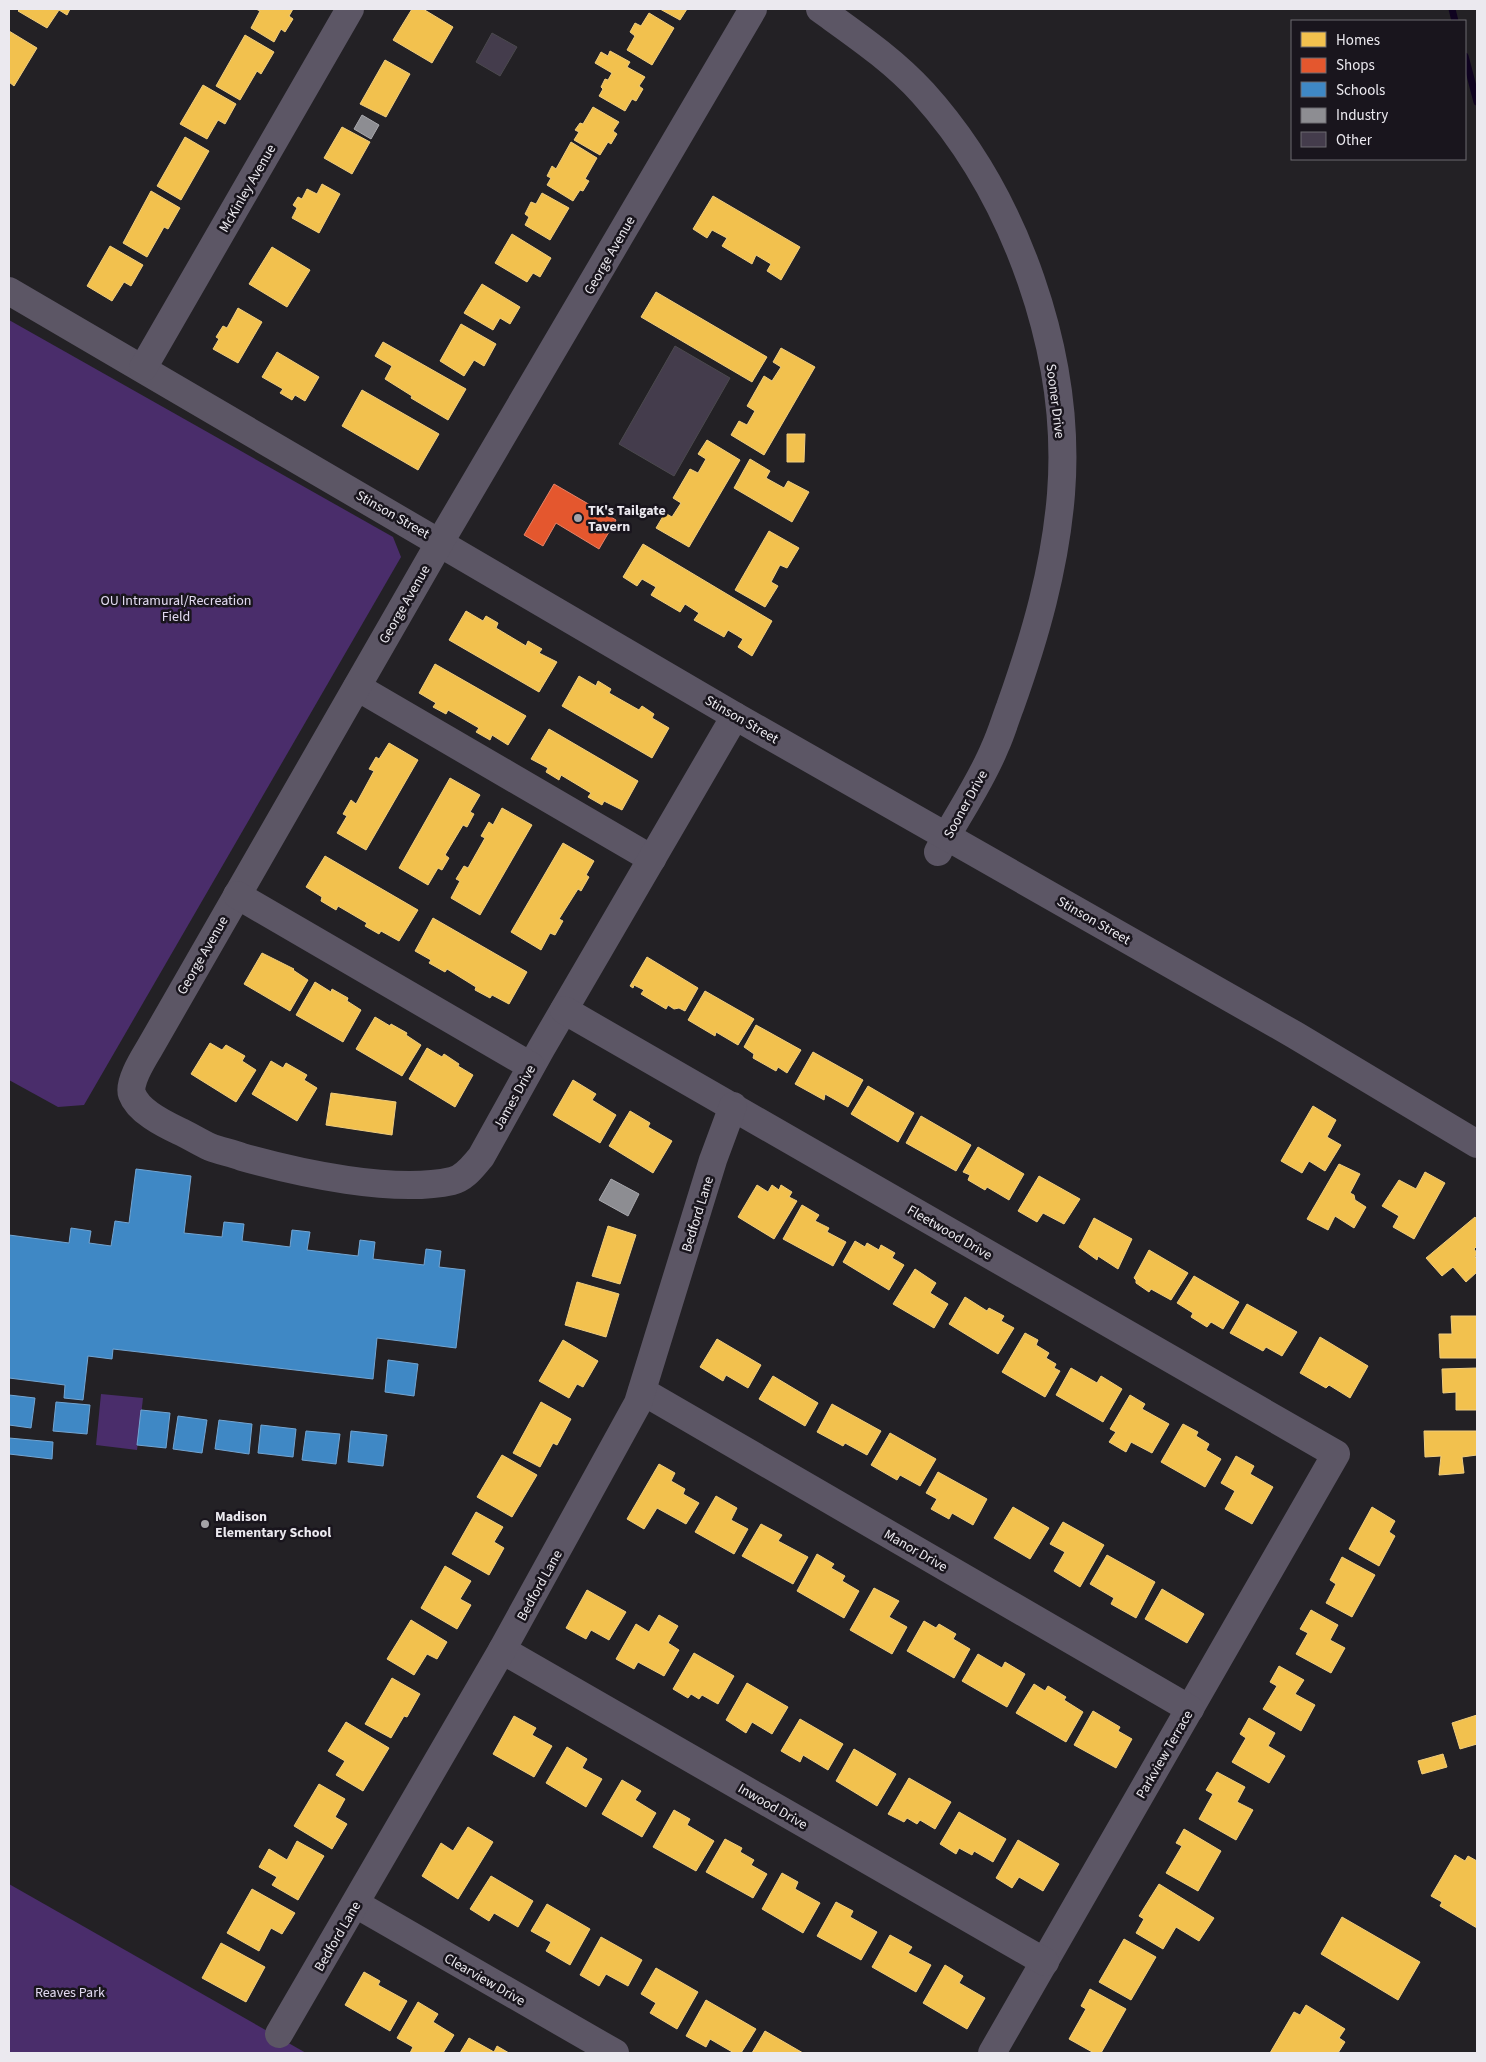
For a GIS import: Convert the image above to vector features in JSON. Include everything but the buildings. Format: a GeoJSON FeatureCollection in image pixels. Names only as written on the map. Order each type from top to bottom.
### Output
{"type":"FeatureCollection","features":[{"type":"Feature","properties":{"kind":"street","name":"McKinley Avenue"},"geometry":{"type":"LineString","coordinates":[[143,368],[350,9]]}},
{"type":"Feature","properties":{"kind":"street","name":"George Avenue"},"geometry":{"type":"LineString","coordinates":[[139,1104],[132,1094],[131,1087],[138,1069],[440,542],[753,9]]}},
{"type":"Feature","properties":{"kind":"street","name":"Sooner Drive"},"geometry":{"type":"LineString","coordinates":[[820,9],[886,57],[924,94],[950,126],[979,169],[1011,228],[1030,273],[1043,319],[1061,421],[1061,494],[1049,575],[1039,620],[995,748],[942,844]]}},
{"type":"Feature","properties":{"kind":"street","name":"Stinson Street"},"geometry":{"type":"LineString","coordinates":[[9,290],[736,716],[942,844],[1295,1036],[1477,1144]]}},
{"type":"Feature","properties":{"kind":"street"},"geometry":{"type":"LineString","coordinates":[[357,687],[652,859]]}},
{"type":"Feature","properties":{"kind":"street","name":"James Drive"},"geometry":{"type":"LineString","coordinates":[[139,1104],[160,1122],[210,1147],[271,1165],[314,1174],[361,1181],[429,1184],[454,1180],[470,1170],[481,1156],[531,1066],[736,716]]}},
{"type":"Feature","properties":{"kind":"street"},"geometry":{"type":"LineString","coordinates":[[237,895],[531,1066]]}},
{"type":"Feature","properties":{"kind":"street","name":"Fleetwood Drive"},"geometry":{"type":"LineString","coordinates":[[564,1010],[1336,1454]]}},
{"type":"Feature","properties":{"kind":"street","name":"Bedford Lane"},"geometry":{"type":"LineString","coordinates":[[279,2034],[502,1650],[624,1431],[642,1391],[714,1160],[733,1106]]}},
{"type":"Feature","properties":{"kind":"street","name":"Manor Drive"},"geometry":{"type":"LineString","coordinates":[[642,1391],[1190,1709]]}},
{"type":"Feature","properties":{"kind":"street","name":"Parkview Terrace"},"geometry":{"type":"LineString","coordinates":[[992,2053],[1336,1454]]}},
{"type":"Feature","properties":{"kind":"street","name":"Inwood Drive"},"geometry":{"type":"LineString","coordinates":[[502,1650],[1045,1962]]}},
{"type":"Feature","properties":{"kind":"street","name":"Clearview Drive"},"geometry":{"type":"LineString","coordinates":[[356,1904],[615,2053]]}},
{"type":"Feature","properties":{"kind":"green space","name":"OU Intramural/Recreation Field"},"geometry":{"type":"Polygon","coordinates":[[[9,320],[393,537],[401,557],[84,1105],[58,1107],[9,1080],[9,320]]]}},
{"type":"Feature","properties":{"kind":"green space"},"geometry":{"type":"Polygon","coordinates":[[[101,1394],[143,1398],[137,1450],[96,1445],[101,1394]]]}},
{"type":"Feature","properties":{"kind":"green space","name":"Reaves Park"},"geometry":{"type":"Polygon","coordinates":[[[9,1884],[306,2053],[9,2053],[9,1884]]]}},
{"type":"Feature","properties":{"kind":"waterway"},"geometry":{"type":"LineString","coordinates":[[1452,9],[1455,20]]}},
{"type":"Feature","properties":{"kind":"waterway"},"geometry":{"type":"LineString","coordinates":[[1466,60],[1477,102]]}},
{"type":"Feature","properties":{"kind":"place","name":"TK's Tailgate Tavern"},"geometry":{"type":"Point","coordinates":[578,518]}},
{"type":"Feature","properties":{"kind":"place","name":"Madison Elementary School"},"geometry":{"type":"Point","coordinates":[205,1524]}}]}
